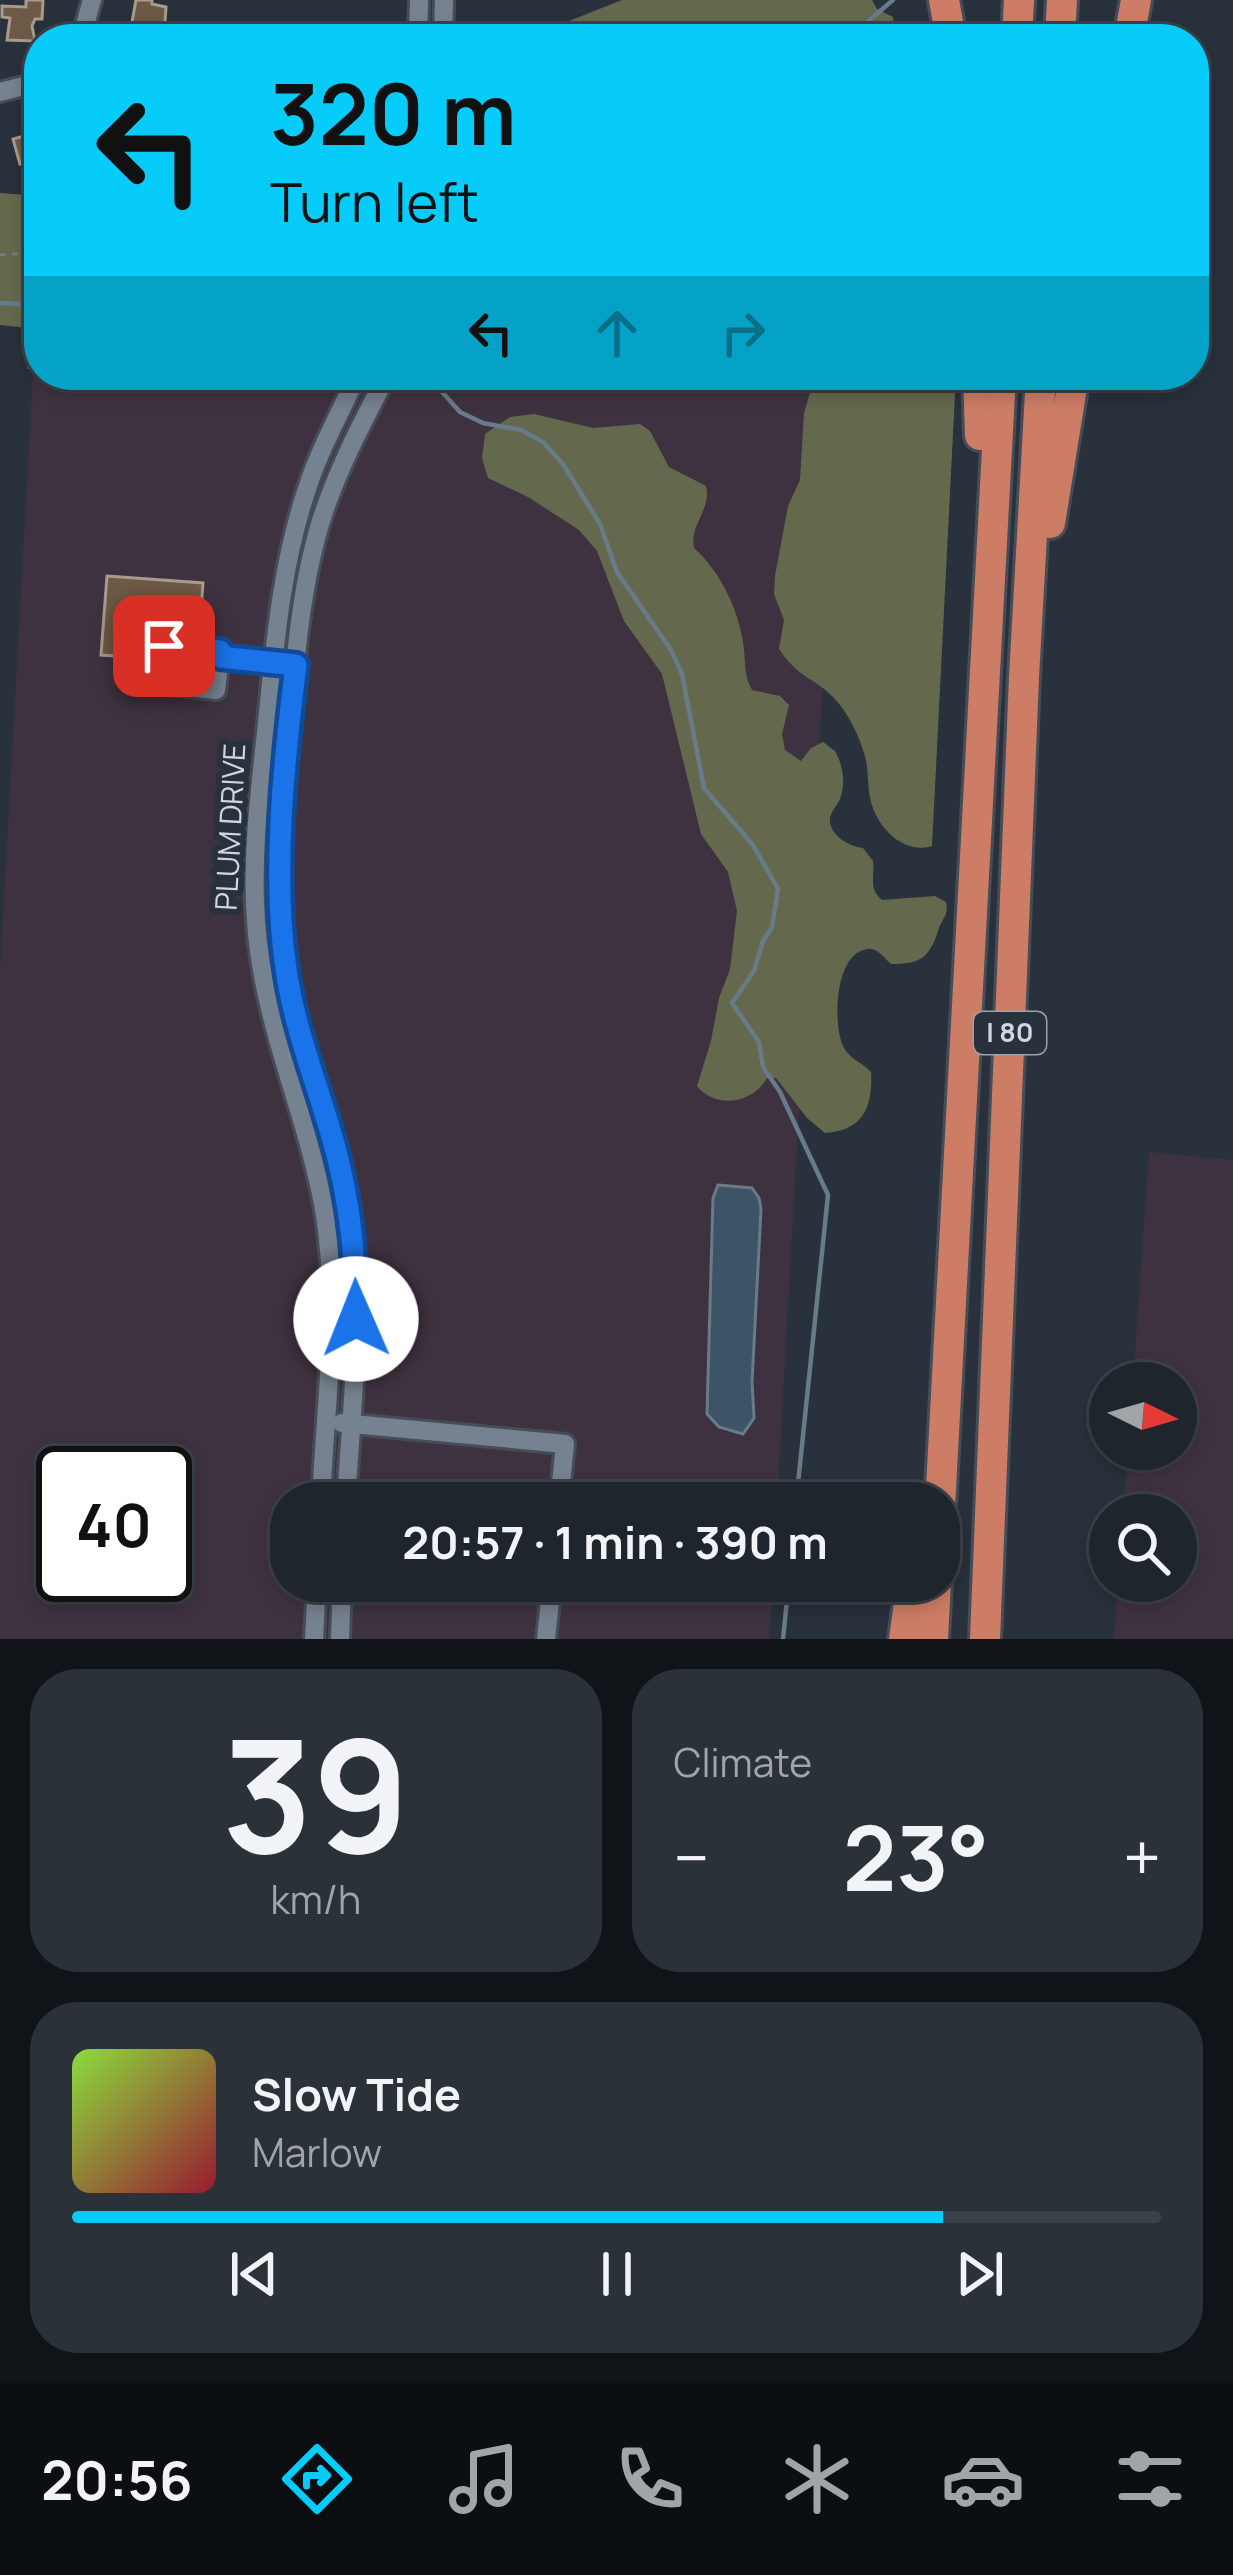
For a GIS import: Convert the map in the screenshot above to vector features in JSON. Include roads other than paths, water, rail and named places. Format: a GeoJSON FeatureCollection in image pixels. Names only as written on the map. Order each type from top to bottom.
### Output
{"type":"FeatureCollection","features":[{"type":"Feature","properties":{"kind":"highway"},"geometry":{"type":"LineString","coordinates":[[978,390],[987,674]]}},
{"type":"Feature","properties":{"kind":"highway","name":"I 80"},"geometry":{"type":"LineString","coordinates":[[941,1482],[1000,390]]}},
{"type":"Feature","properties":{"kind":"highway","name":"I 80"},"geometry":{"type":"LineString","coordinates":[[985,1639],[1040,390]]}},
{"type":"Feature","properties":{"kind":"highway"},"geometry":{"type":"LineString","coordinates":[[1024,677],[1072,390]]}},
{"type":"Feature","properties":{"kind":"highway"},"geometry":{"type":"LineString","coordinates":[[925,1482],[950,1300]]}},
{"type":"Feature","properties":{"kind":"highway"},"geometry":{"type":"LineString","coordinates":[[994,1639],[995,1389]]}},
{"type":"Feature","properties":{"kind":"highway"},"geometry":{"type":"LineString","coordinates":[[904,1639],[909,1602]]}},
{"type":"Feature","properties":{"kind":"highway"},"geometry":{"type":"LineString","coordinates":[[933,1639],[935,1602]]}},
{"type":"Feature","properties":{"kind":"street","name":"PLUM DRIVE"},"geometry":{"type":"LineString","coordinates":[[321,1482],[330,1286],[327,1229],[267,1007],[255,901],[255,838],[280,604],[297,520],[320,454],[350,390]]}},
{"type":"Feature","properties":{"kind":"street","name":"PLUM DRIVE"},"geometry":{"type":"LineString","coordinates":[[347,1482],[356,1319],[352,1235],[336,1152],[292,1004],[281,907],[302,601],[321,521],[380,390]]}},
{"type":"Feature","properties":{"kind":"street"},"geometry":{"type":"LineString","coordinates":[[220,657],[296,665]]}},
{"type":"Feature","properties":{"kind":"street"},"geometry":{"type":"LineString","coordinates":[[289,1086],[314,1078]]}},
{"type":"Feature","properties":{"kind":"street"},"geometry":{"type":"LineString","coordinates":[[325,1421],[565,1444],[561,1482]]}},
{"type":"Feature","properties":{"kind":"street"},"geometry":{"type":"LineString","coordinates":[[314,1639],[316,1602]]}},
{"type":"Feature","properties":{"kind":"street"},"geometry":{"type":"LineString","coordinates":[[340,1639],[342,1602]]}},
{"type":"Feature","properties":{"kind":"street"},"geometry":{"type":"LineString","coordinates":[[546,1639],[550,1602]]}},
{"type":"Feature","properties":{"kind":"water"},"geometry":{"type":"Polygon","coordinates":[[[718,1185],[752,1188],[761,1209],[754,1418],[743,1434],[719,1427],[707,1414],[713,1198],[718,1185]]]}},
{"type":"Feature","properties":{"kind":"waterway"},"geometry":{"type":"LineString","coordinates":[[864,24],[893,0]]}},
{"type":"Feature","properties":{"kind":"waterway"},"geometry":{"type":"LineString","coordinates":[[0,303],[24,304]]}},
{"type":"Feature","properties":{"kind":"waterway"},"geometry":{"type":"LineString","coordinates":[[440,390],[460,412],[483,423],[521,430],[543,442],[563,464],[600,524],[617,572],[671,650],[682,674],[704,788],[753,845],[778,889],[772,927],[754,971],[732,1003],[759,1042],[763,1067],[780,1092],[828,1195],[798,1482]]}},
{"type":"Feature","properties":{"kind":"waterway"},"geometry":{"type":"LineString","coordinates":[[783,1639],[787,1602]]}}]}
